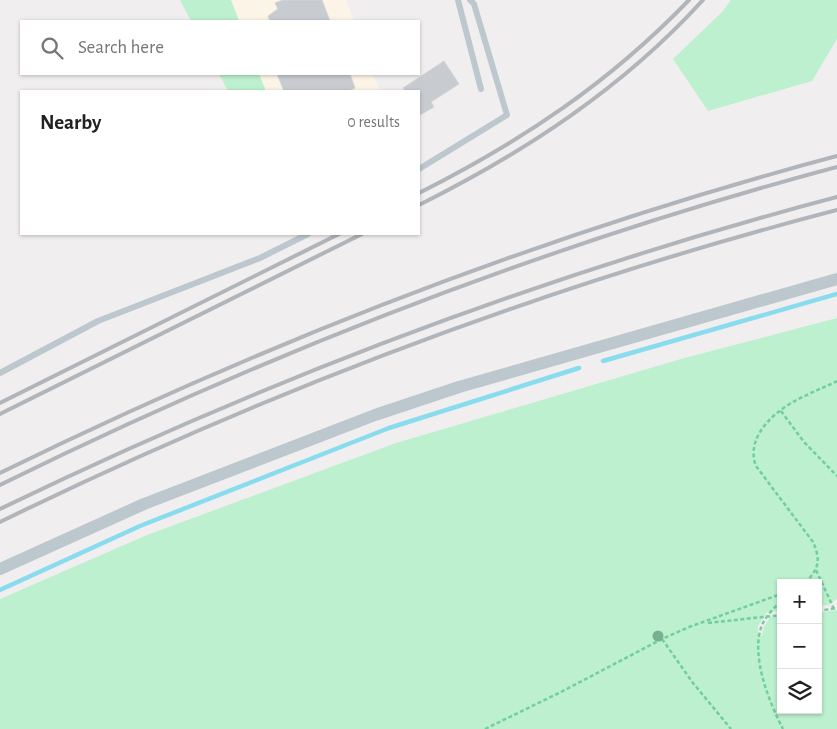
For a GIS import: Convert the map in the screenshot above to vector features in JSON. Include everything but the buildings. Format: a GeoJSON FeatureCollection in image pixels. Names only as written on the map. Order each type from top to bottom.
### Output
{"type":"FeatureCollection","features":[{"type":"Feature","properties":{"kind":"street"},"geometry":{"type":"LineString","coordinates":[[0,569],[144,504],[375,415],[459,387],[837,279]]}},
{"type":"Feature","properties":{"kind":"lane"},"geometry":{"type":"LineString","coordinates":[[458,0],[482,89]]}},
{"type":"Feature","properties":{"kind":"lane"},"geometry":{"type":"LineString","coordinates":[[420,168],[507,115],[474,4],[470,0]]}},
{"type":"Feature","properties":{"kind":"lane"},"geometry":{"type":"LineString","coordinates":[[0,373],[98,321],[260,258],[306,235]]}},
{"type":"Feature","properties":{"kind":"path"},"geometry":{"type":"LineString","coordinates":[[822,610],[836,608],[816,570],[818,554],[813,542],[756,466],[753,448],[758,434],[781,410],[805,395],[837,381]]}},
{"type":"Feature","properties":{"kind":"path"},"geometry":{"type":"LineString","coordinates":[[781,410],[804,442],[837,476]]}},
{"type":"Feature","properties":{"kind":"path"},"geometry":{"type":"LineString","coordinates":[[808,579],[816,570]]}},
{"type":"Feature","properties":{"kind":"path"},"geometry":{"type":"LineString","coordinates":[[485,729],[662,639],[777,595]]}},
{"type":"Feature","properties":{"kind":"path"},"geometry":{"type":"LineString","coordinates":[[777,606],[762,626],[758,657],[762,676],[783,729]]}},
{"type":"Feature","properties":{"kind":"path"},"geometry":{"type":"LineString","coordinates":[[702,623],[777,615]]}},
{"type":"Feature","properties":{"kind":"path"},"geometry":{"type":"LineString","coordinates":[[662,639],[693,683],[731,729]]}},
{"type":"Feature","properties":{"kind":"shaded area"},"geometry":{"type":"Polygon","coordinates":[[[231,0],[346,0],[354,20],[239,20],[231,0]]]}},
{"type":"Feature","properties":{"kind":"shaded area"},"geometry":{"type":"Polygon","coordinates":[[[259,75],[373,75],[380,90],[266,90],[259,75]]]}},
{"type":"Feature","properties":{"kind":"green space"},"geometry":{"type":"Polygon","coordinates":[[[180,0],[231,0],[239,20],[190,20],[180,0]]]}},
{"type":"Feature","properties":{"kind":"green space"},"geometry":{"type":"Polygon","coordinates":[[[731,0],[837,0],[837,39],[812,81],[708,111],[673,59],[722,12],[731,0]]]}},
{"type":"Feature","properties":{"kind":"green space"},"geometry":{"type":"Polygon","coordinates":[[[220,75],[259,75],[266,90],[227,90],[220,75]]]}},
{"type":"Feature","properties":{"kind":"green space"},"geometry":{"type":"Polygon","coordinates":[[[837,318],[837,599],[828,605],[822,606],[822,579],[777,579],[777,611],[767,612],[758,626],[758,637],[762,636],[764,627],[770,617],[777,617],[777,714],[822,714],[822,612],[837,610],[837,729],[0,729],[0,599],[147,535],[396,443],[681,359],[837,318]]]}},
{"type":"Feature","properties":{"kind":"waterway"},"geometry":{"type":"LineString","coordinates":[[603,361],[837,294]]}},
{"type":"Feature","properties":{"kind":"waterway"},"geometry":{"type":"LineString","coordinates":[[0,590],[140,526],[389,428],[579,368]]}},
{"type":"Feature","properties":{"kind":"railway"},"geometry":{"type":"LineString","coordinates":[[420,192],[493,153],[563,108],[628,58],[689,0]]}},
{"type":"Feature","properties":{"kind":"railway"},"geometry":{"type":"LineString","coordinates":[[420,204],[497,163],[571,116],[640,62],[703,0]]}},
{"type":"Feature","properties":{"kind":"railway"},"geometry":{"type":"LineString","coordinates":[[0,473],[204,379],[307,335],[411,294],[516,255],[622,219],[729,186],[837,156]]}},
{"type":"Feature","properties":{"kind":"railway"},"geometry":{"type":"LineString","coordinates":[[0,485],[203,390],[411,305],[622,231],[729,197],[837,167]]}},
{"type":"Feature","properties":{"kind":"railway"},"geometry":{"type":"LineString","coordinates":[[0,509],[101,461],[203,416],[411,333],[516,295],[622,260],[729,227],[837,197]]}},
{"type":"Feature","properties":{"kind":"railway"},"geometry":{"type":"LineString","coordinates":[[0,522],[101,474],[203,429],[306,385],[411,345],[516,307],[622,272],[837,210]]}},
{"type":"Feature","properties":{"kind":"railway"},"geometry":{"type":"LineString","coordinates":[[0,403],[337,235]]}},
{"type":"Feature","properties":{"kind":"railway"},"geometry":{"type":"LineString","coordinates":[[0,414],[360,235]]}}]}
